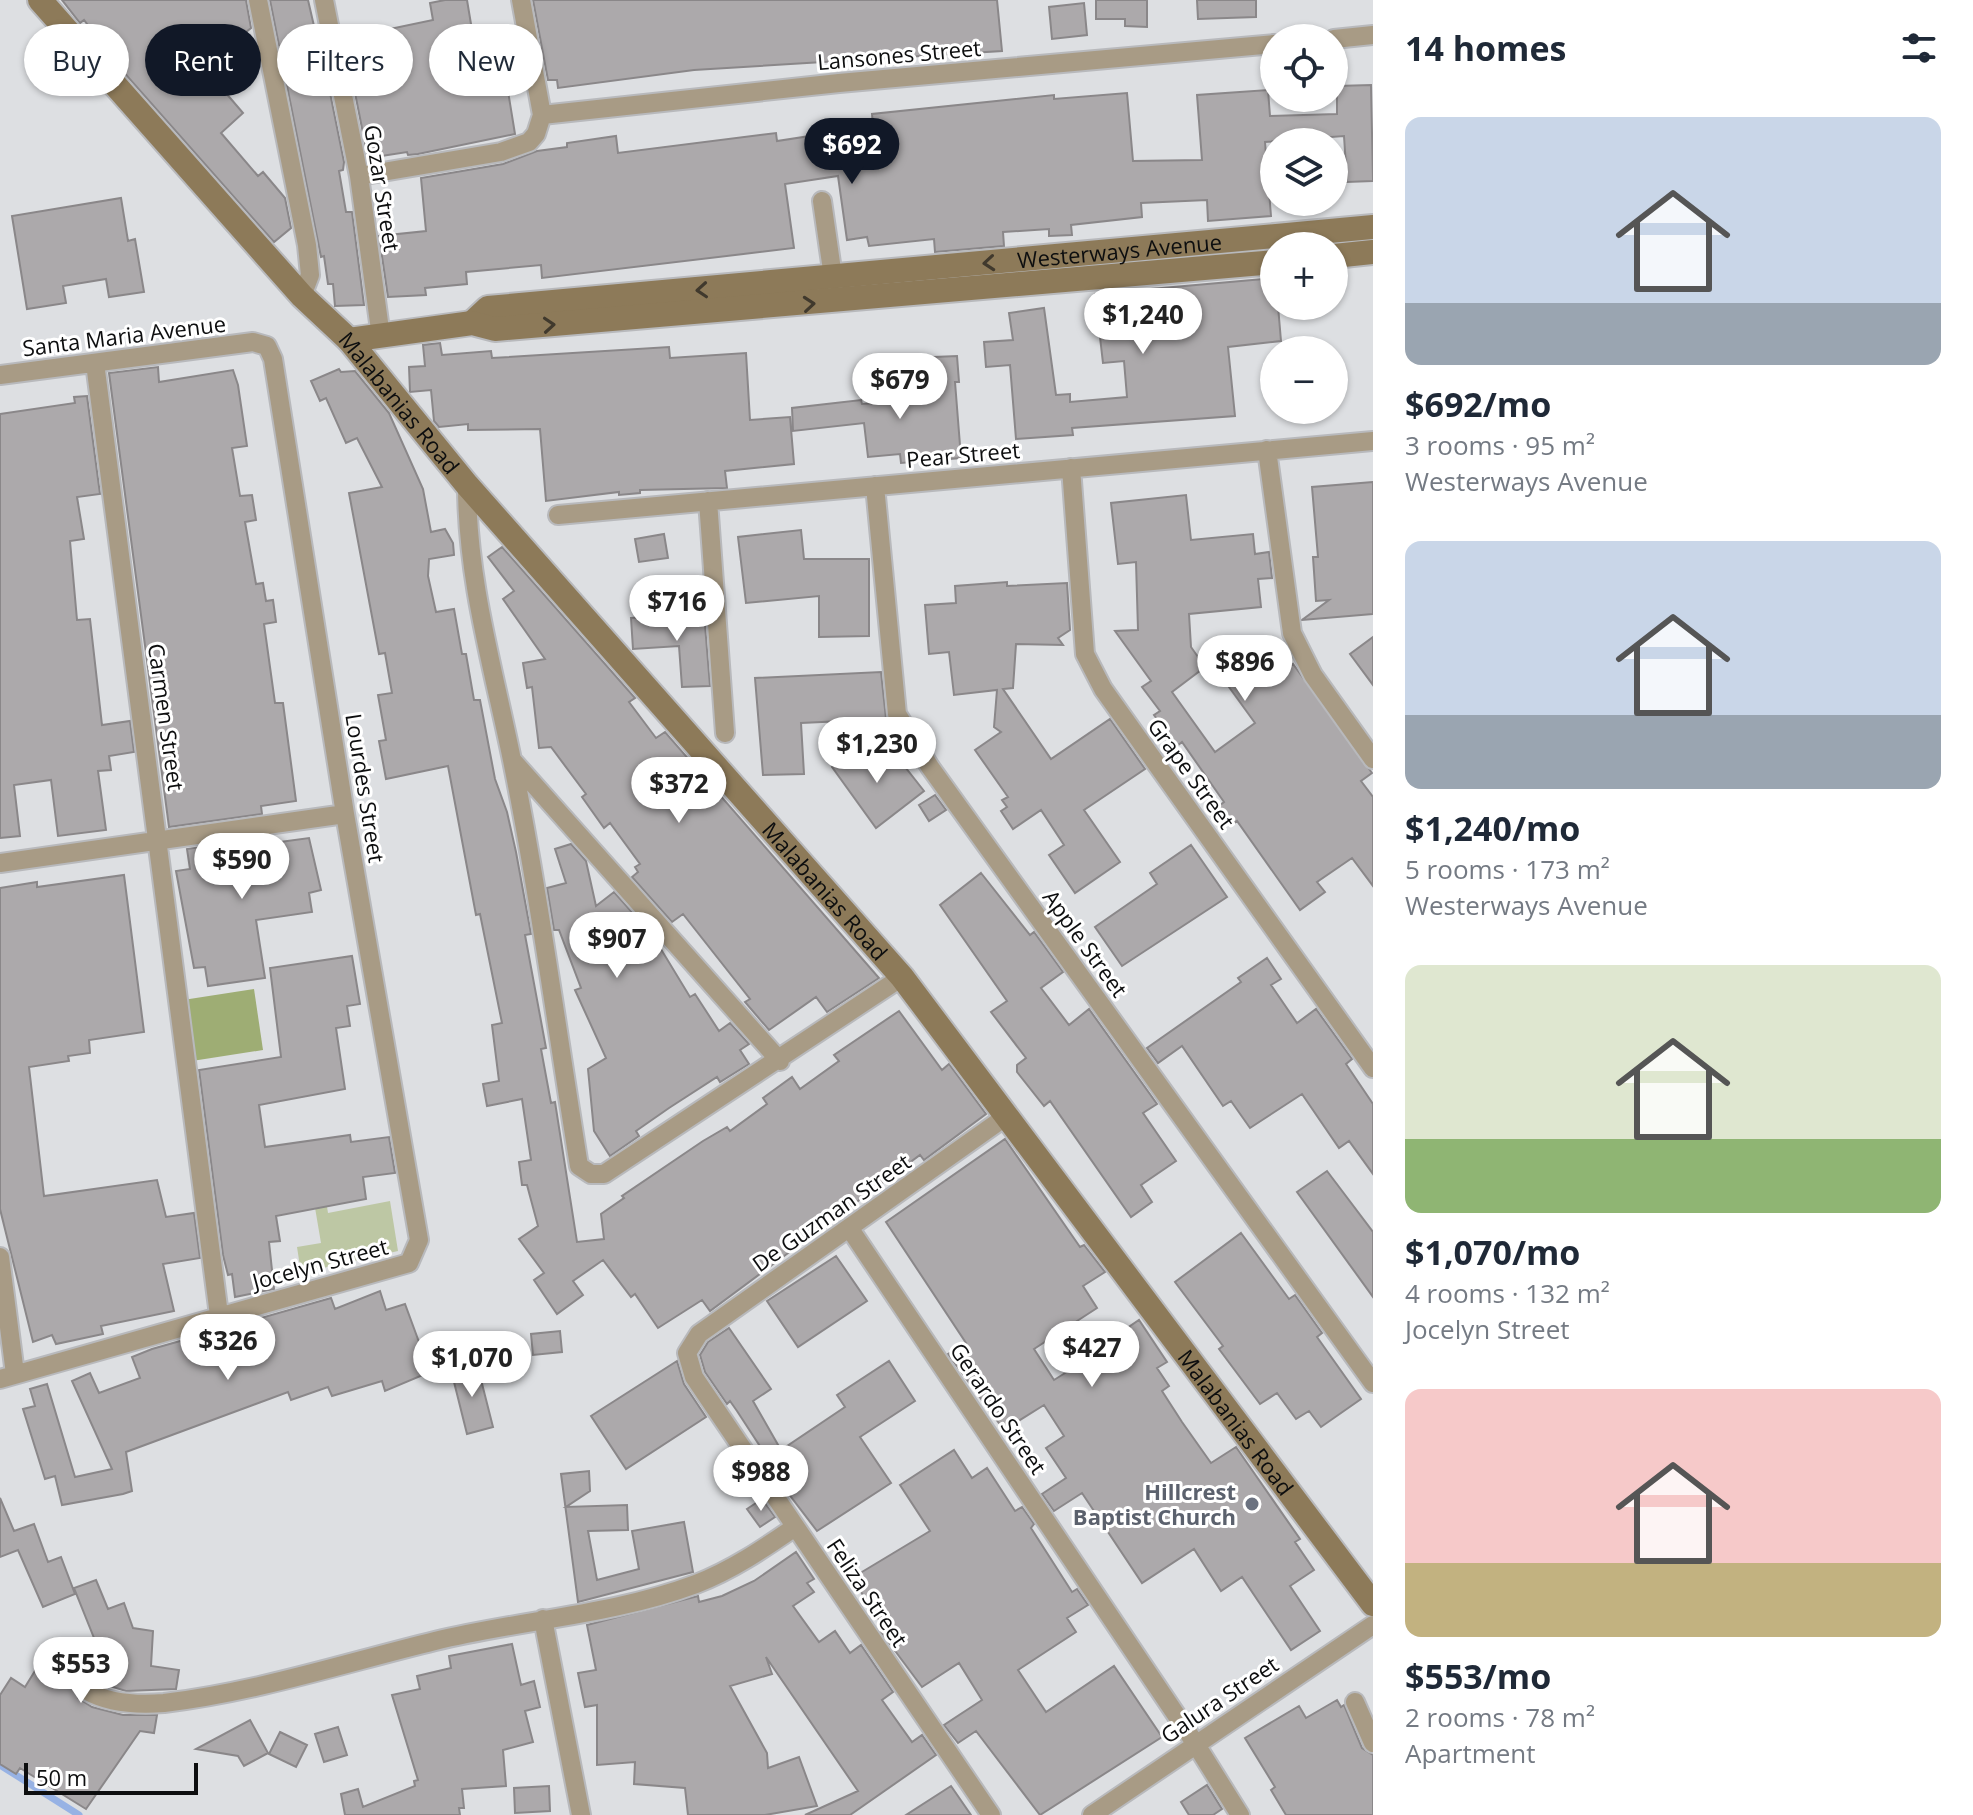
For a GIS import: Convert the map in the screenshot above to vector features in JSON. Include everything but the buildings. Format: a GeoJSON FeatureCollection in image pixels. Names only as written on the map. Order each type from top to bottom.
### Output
{"type":"FeatureCollection","features":[{"type":"Feature","properties":{"kind":"main road","name":"Malabanias Road"},"geometry":{"type":"LineString","coordinates":[[40,0],[302,296],[349,340],[467,485],[902,977],[1373,1604]]}},
{"type":"Feature","properties":{"kind":"main road","name":"Westerways Avenue"},"geometry":{"type":"LineString","coordinates":[[1348,234],[1373,227]]}},
{"type":"Feature","properties":{"kind":"main road","name":"Westerways Avenue"},"geometry":{"type":"LineString","coordinates":[[751,298],[833,277],[1260,244]]}},
{"type":"Feature","properties":{"kind":"main road"},"geometry":{"type":"LineString","coordinates":[[1348,255],[1373,252]]}},
{"type":"Feature","properties":{"kind":"main road","name":"Westerways Avenue"},"geometry":{"type":"LineString","coordinates":[[349,340],[472,323],[488,308],[912,295],[1260,263]]}},
{"type":"Feature","properties":{"kind":"main road"},"geometry":{"type":"LineString","coordinates":[[910,270],[912,295]]}},
{"type":"Feature","properties":{"kind":"street"},"geometry":{"type":"LineString","coordinates":[[258,0],[307,245],[310,275],[302,296]]}},
{"type":"Feature","properties":{"kind":"street","name":"Gozar Street"},"geometry":{"type":"LineString","coordinates":[[324,0],[359,176],[381,337]]}},
{"type":"Feature","properties":{"kind":"street"},"geometry":{"type":"LineString","coordinates":[[359,176],[519,148],[536,134],[542,115],[521,0]]}},
{"type":"Feature","properties":{"kind":"street"},"geometry":{"type":"LineString","coordinates":[[1348,38],[1373,35]]}},
{"type":"Feature","properties":{"kind":"street","name":"Lansones Street"},"geometry":{"type":"LineString","coordinates":[[542,115],[839,83],[1260,45]]}},
{"type":"Feature","properties":{"kind":"street"},"geometry":{"type":"LineString","coordinates":[[822,201],[833,277]]}},
{"type":"Feature","properties":{"kind":"street","name":"Santa Maria Avenue"},"geometry":{"type":"LineString","coordinates":[[0,375],[253,342]]}},
{"type":"Feature","properties":{"kind":"street","name":"Lourdes Street"},"geometry":{"type":"LineString","coordinates":[[253,342],[267,346],[273,359],[345,814],[419,1240],[416,1252]]}},
{"type":"Feature","properties":{"kind":"street","name":"Carmen Street"},"geometry":{"type":"LineString","coordinates":[[95,363],[219,1315]]}},
{"type":"Feature","properties":{"kind":"street","name":"Pear Street"},"geometry":{"type":"LineString","coordinates":[[558,515],[1373,441]]}},
{"type":"Feature","properties":{"kind":"street"},"geometry":{"type":"LineString","coordinates":[[1267,450],[1292,633],[1313,675],[1373,759]]}},
{"type":"Feature","properties":{"kind":"street","name":"Grape Street"},"geometry":{"type":"LineString","coordinates":[[1071,468],[1082,633],[1091,666],[1103,689],[1373,1068]]}},
{"type":"Feature","properties":{"kind":"street"},"geometry":{"type":"LineString","coordinates":[[467,485],[467,530],[479,621],[512,760],[579,1166],[591,1174],[604,1174],[780,1061],[902,977]]}},
{"type":"Feature","properties":{"kind":"street","name":"Apple Street"},"geometry":{"type":"LineString","coordinates":[[875,486],[897,714],[930,767],[1373,1383]]}},
{"type":"Feature","properties":{"kind":"street"},"geometry":{"type":"LineString","coordinates":[[708,501],[725,733]]}},
{"type":"Feature","properties":{"kind":"street"},"geometry":{"type":"LineString","coordinates":[[512,760],[780,1061]]}},
{"type":"Feature","properties":{"kind":"street"},"geometry":{"type":"LineString","coordinates":[[0,863],[345,814]]}},
{"type":"Feature","properties":{"kind":"street","name":"De Guzman Street"},"geometry":{"type":"LineString","coordinates":[[687,1353],[699,1334],[1008,1115]]}},
{"type":"Feature","properties":{"kind":"street","name":"Gerardo Street"},"geometry":{"type":"LineString","coordinates":[[850,1229],[1195,1743],[1240,1815]]}},
{"type":"Feature","properties":{"kind":"street","name":"Jocelyn Street"},"geometry":{"type":"LineString","coordinates":[[8,1377],[409,1263],[416,1252]]}},
{"type":"Feature","properties":{"kind":"street"},"geometry":{"type":"LineString","coordinates":[[0,1257],[8,1377]]}},
{"type":"Feature","properties":{"kind":"street","name":"Feliza Street"},"geometry":{"type":"LineString","coordinates":[[687,1353],[694,1377],[991,1815]]}},
{"type":"Feature","properties":{"kind":"street"},"geometry":{"type":"LineString","coordinates":[[87,1691],[100,1699],[124,1703],[200,1697],[311,1675],[436,1641],[694,1584],[739,1565],[795,1527]]}},
{"type":"Feature","properties":{"kind":"street"},"geometry":{"type":"LineString","coordinates":[[543,1619],[581,1815]]}},
{"type":"Feature","properties":{"kind":"street","name":"Galura Street"},"geometry":{"type":"LineString","coordinates":[[1092,1815],[1373,1625]]}},
{"type":"Feature","properties":{"kind":"street"},"geometry":{"type":"LineString","coordinates":[[1355,1702],[1373,1743]]}},
{"type":"Feature","properties":{"kind":"green space"},"geometry":{"type":"Polygon","coordinates":[[[254,989],[263,1050],[192,1061],[183,1000],[254,989]]]}},
{"type":"Feature","properties":{"kind":"green space"},"geometry":{"type":"Polygon","coordinates":[[[324,1188],[328,1213],[390,1201],[398,1251],[301,1273],[297,1247],[321,1243],[312,1190],[324,1188]]]}},
{"type":"Feature","properties":{"kind":"waterway"},"geometry":{"type":"LineString","coordinates":[[0,1765],[79,1815]]}},
{"type":"Feature","properties":{"kind":"place","name":"Hillcrest Baptist Church"},"geometry":{"type":"Point","coordinates":[1252,1504]}}]}
